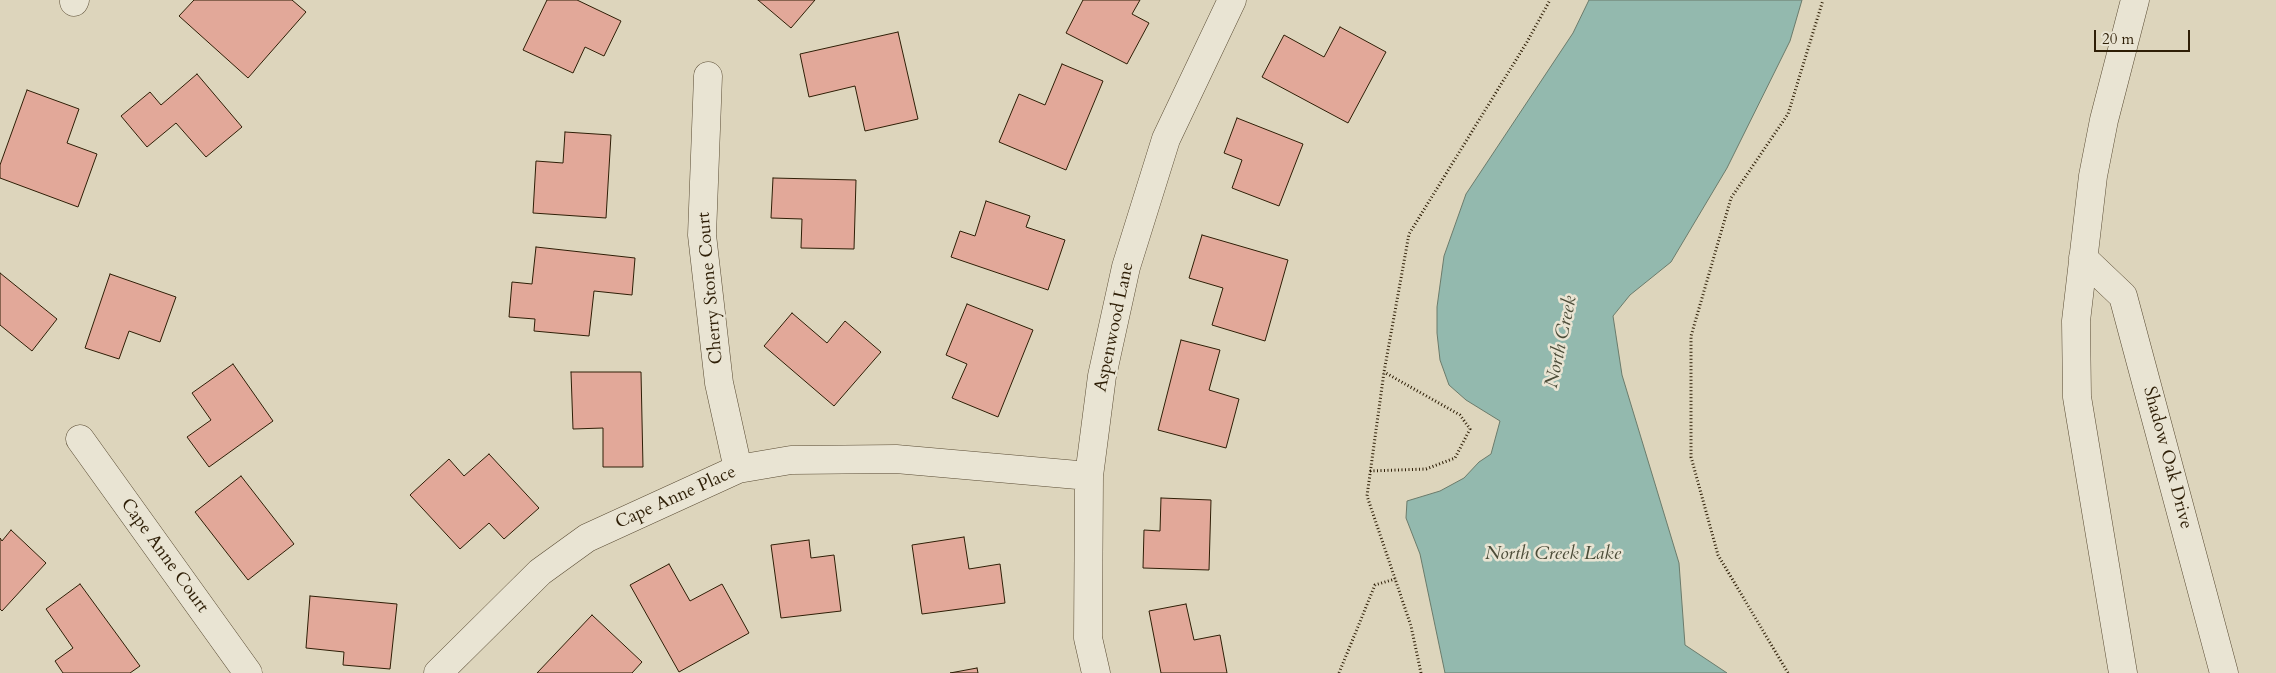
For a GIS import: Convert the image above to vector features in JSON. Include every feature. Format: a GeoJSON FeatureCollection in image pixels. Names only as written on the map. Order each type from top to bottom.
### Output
{"type":"FeatureCollection","features":[{"type":"Feature","properties":{"kind":"street","name":"Aspenwood Lane"},"geometry":{"type":"LineString","coordinates":[[1096,673],[1088,638],[1089,476],[1102,376],[1126,267],[1166,139],[1232,0]]}},
{"type":"Feature","properties":{"kind":"street"},"geometry":{"type":"LineString","coordinates":[[2123,673],[2077,397],[2076,321],[2093,176],[2102,129],[2135,0]]}},
{"type":"Feature","properties":{"kind":"street","name":"Cherry Stone Court"},"geometry":{"type":"LineString","coordinates":[[708,76],[702,235],[719,384],[738,469]]}},
{"type":"Feature","properties":{"kind":"street","name":"Shadow Oak Drive"},"geometry":{"type":"LineString","coordinates":[[2083,258],[2123,296],[2224,673]]}},
{"type":"Feature","properties":{"kind":"street","name":"Cape Anne Court"},"geometry":{"type":"LineString","coordinates":[[80,439],[248,673]]}},
{"type":"Feature","properties":{"kind":"street","name":"Cape Anne Place"},"geometry":{"type":"LineString","coordinates":[[438,673],[540,572],[586,538],[738,469],[791,460],[896,459],[1089,476]]}},
{"type":"Feature","properties":{"kind":"path"},"geometry":{"type":"LineString","coordinates":[[1421,673],[1411,626],[1367,496],[1384,372],[1409,234],[1527,42],[1550,0]]}},
{"type":"Feature","properties":{"kind":"path"},"geometry":{"type":"LineString","coordinates":[[1788,673],[1718,555],[1691,457],[1691,336],[1731,198],[1788,114],[1823,0]]}},
{"type":"Feature","properties":{"kind":"path"},"geometry":{"type":"LineString","coordinates":[[1370,471],[1426,469],[1455,458],[1470,429],[1460,415],[1384,372]]}},
{"type":"Feature","properties":{"kind":"path"},"geometry":{"type":"LineString","coordinates":[[1339,673],[1375,585],[1395,579]]}},
{"type":"Feature","properties":{"kind":"water","name":"North Creek Lake"},"geometry":{"type":"Polygon","coordinates":[[[1589,0],[1802,0],[1790,41],[1727,168],[1671,262],[1630,295],[1613,316],[1622,375],[1679,563],[1685,645],[1727,673],[1445,673],[1420,554],[1406,518],[1407,501],[1440,491],[1464,478],[1479,462],[1491,454],[1500,421],[1466,400],[1449,385],[1440,360],[1437,307],[1444,256],[1466,194],[1573,33],[1589,0]]]}},
{"type":"Feature","properties":{"kind":"building"},"geometry":{"type":"Polygon","coordinates":[[[194,0],[292,0],[306,12],[248,78],[179,16],[194,0]]]}},
{"type":"Feature","properties":{"kind":"building"},"geometry":{"type":"Polygon","coordinates":[[[547,0],[577,0],[621,21],[604,56],[585,47],[573,73],[523,50],[547,0]]]}},
{"type":"Feature","properties":{"kind":"building"},"geometry":{"type":"Polygon","coordinates":[[[758,0],[815,0],[791,28],[758,0]]]}},
{"type":"Feature","properties":{"kind":"building"},"geometry":{"type":"Polygon","coordinates":[[[1083,0],[1140,0],[1132,14],[1149,23],[1127,64],[1066,33],[1083,0]]]}},
{"type":"Feature","properties":{"kind":"building"},"geometry":{"type":"Polygon","coordinates":[[[1340,27],[1386,52],[1348,123],[1262,77],[1284,35],[1324,57],[1340,27]]]}},
{"type":"Feature","properties":{"kind":"building"},"geometry":{"type":"Polygon","coordinates":[[[898,32],[918,119],[865,131],[855,86],[809,97],[800,54],[898,32]]]}},
{"type":"Feature","properties":{"kind":"building"},"geometry":{"type":"Polygon","coordinates":[[[1062,64],[1103,81],[1066,170],[999,142],[1019,94],[1045,105],[1062,64]]]}},
{"type":"Feature","properties":{"kind":"building"},"geometry":{"type":"Polygon","coordinates":[[[197,74],[242,127],[206,157],[176,123],[147,147],[121,116],[150,92],[161,105],[197,74]]]}},
{"type":"Feature","properties":{"kind":"building"},"geometry":{"type":"Polygon","coordinates":[[[27,90],[79,109],[67,143],[97,154],[78,207],[0,178],[0,165],[27,90]]]}},
{"type":"Feature","properties":{"kind":"building"},"geometry":{"type":"Polygon","coordinates":[[[1237,118],[1303,144],[1279,206],[1232,188],[1242,160],[1224,153],[1237,118]]]}},
{"type":"Feature","properties":{"kind":"building"},"geometry":{"type":"Polygon","coordinates":[[[565,132],[611,135],[606,218],[533,213],[536,161],[563,163],[565,132]]]}},
{"type":"Feature","properties":{"kind":"building"},"geometry":{"type":"Polygon","coordinates":[[[773,178],[856,180],[854,249],[801,248],[802,219],[771,218],[773,178]]]}},
{"type":"Feature","properties":{"kind":"building"},"geometry":{"type":"Polygon","coordinates":[[[986,201],[1030,216],[1026,227],[1065,240],[1048,290],[951,257],[960,231],[975,236],[986,201]]]}},
{"type":"Feature","properties":{"kind":"building"},"geometry":{"type":"Polygon","coordinates":[[[1202,235],[1288,260],[1265,341],[1212,325],[1223,288],[1189,278],[1202,235]]]}},
{"type":"Feature","properties":{"kind":"building"},"geometry":{"type":"Polygon","coordinates":[[[536,247],[635,258],[632,295],[594,291],[589,336],[534,331],[535,319],[509,317],[512,282],[532,284],[536,247]]]}},
{"type":"Feature","properties":{"kind":"building"},"geometry":{"type":"Polygon","coordinates":[[[0,273],[57,319],[32,351],[0,325],[0,273]]]}},
{"type":"Feature","properties":{"kind":"building"},"geometry":{"type":"Polygon","coordinates":[[[110,274],[176,297],[160,342],[129,331],[119,359],[85,348],[110,274]]]}},
{"type":"Feature","properties":{"kind":"building"},"geometry":{"type":"Polygon","coordinates":[[[967,304],[1033,330],[998,417],[952,398],[967,364],[946,355],[967,304]]]}},
{"type":"Feature","properties":{"kind":"building"},"geometry":{"type":"Polygon","coordinates":[[[792,313],[827,343],[845,321],[881,352],[834,406],[764,346],[792,313]]]}},
{"type":"Feature","properties":{"kind":"building"},"geometry":{"type":"Polygon","coordinates":[[[1181,340],[1220,350],[1209,390],[1239,399],[1226,448],[1158,430],[1181,340]]]}},
{"type":"Feature","properties":{"kind":"building"},"geometry":{"type":"Polygon","coordinates":[[[233,364],[273,421],[209,467],[187,437],[211,420],[192,393],[233,364]]]}},
{"type":"Feature","properties":{"kind":"building"},"geometry":{"type":"Polygon","coordinates":[[[571,372],[641,372],[643,467],[603,467],[603,428],[573,429],[571,372]]]}},
{"type":"Feature","properties":{"kind":"building"},"geometry":{"type":"Polygon","coordinates":[[[489,454],[539,508],[504,539],[489,523],[460,549],[410,495],[449,459],[464,476],[489,454]]]}},
{"type":"Feature","properties":{"kind":"building"},"geometry":{"type":"Polygon","coordinates":[[[241,476],[294,544],[248,580],[195,512],[241,476]]]}},
{"type":"Feature","properties":{"kind":"building"},"geometry":{"type":"Polygon","coordinates":[[[1161,498],[1211,500],[1209,570],[1143,568],[1144,530],[1160,531],[1161,498]]]}},
{"type":"Feature","properties":{"kind":"building"},"geometry":{"type":"Polygon","coordinates":[[[11,530],[46,563],[2,611],[0,609],[0,538],[2,541],[11,530]]]}},
{"type":"Feature","properties":{"kind":"building"},"geometry":{"type":"Polygon","coordinates":[[[964,537],[969,569],[1000,564],[1005,603],[922,614],[912,545],[964,537]]]}},
{"type":"Feature","properties":{"kind":"building"},"geometry":{"type":"Polygon","coordinates":[[[809,540],[811,558],[834,555],[841,611],[781,618],[771,545],[809,540]]]}},
{"type":"Feature","properties":{"kind":"building"},"geometry":{"type":"Polygon","coordinates":[[[669,564],[690,601],[722,584],[749,633],[679,672],[630,585],[669,564]]]}},
{"type":"Feature","properties":{"kind":"building"},"geometry":{"type":"Polygon","coordinates":[[[80,584],[140,666],[130,673],[63,673],[55,661],[73,648],[46,609],[80,584]]]}},
{"type":"Feature","properties":{"kind":"building"},"geometry":{"type":"Polygon","coordinates":[[[310,596],[397,604],[390,669],[343,665],[344,652],[306,648],[310,596]]]}},
{"type":"Feature","properties":{"kind":"building"},"geometry":{"type":"Polygon","coordinates":[[[1186,604],[1194,640],[1220,635],[1227,673],[1161,673],[1149,611],[1186,604]]]}},
{"type":"Feature","properties":{"kind":"building"},"geometry":{"type":"Polygon","coordinates":[[[592,615],[642,662],[632,673],[537,673],[592,615]]]}},
{"type":"Feature","properties":{"kind":"building"},"geometry":{"type":"Polygon","coordinates":[[[977,668],[978,673],[950,673],[977,668]]]}},
{"type":"Feature","properties":{"kind":"water label","name":"North Creek"},"geometry":{"type":"Point","coordinates":[1562,342]}}]}
